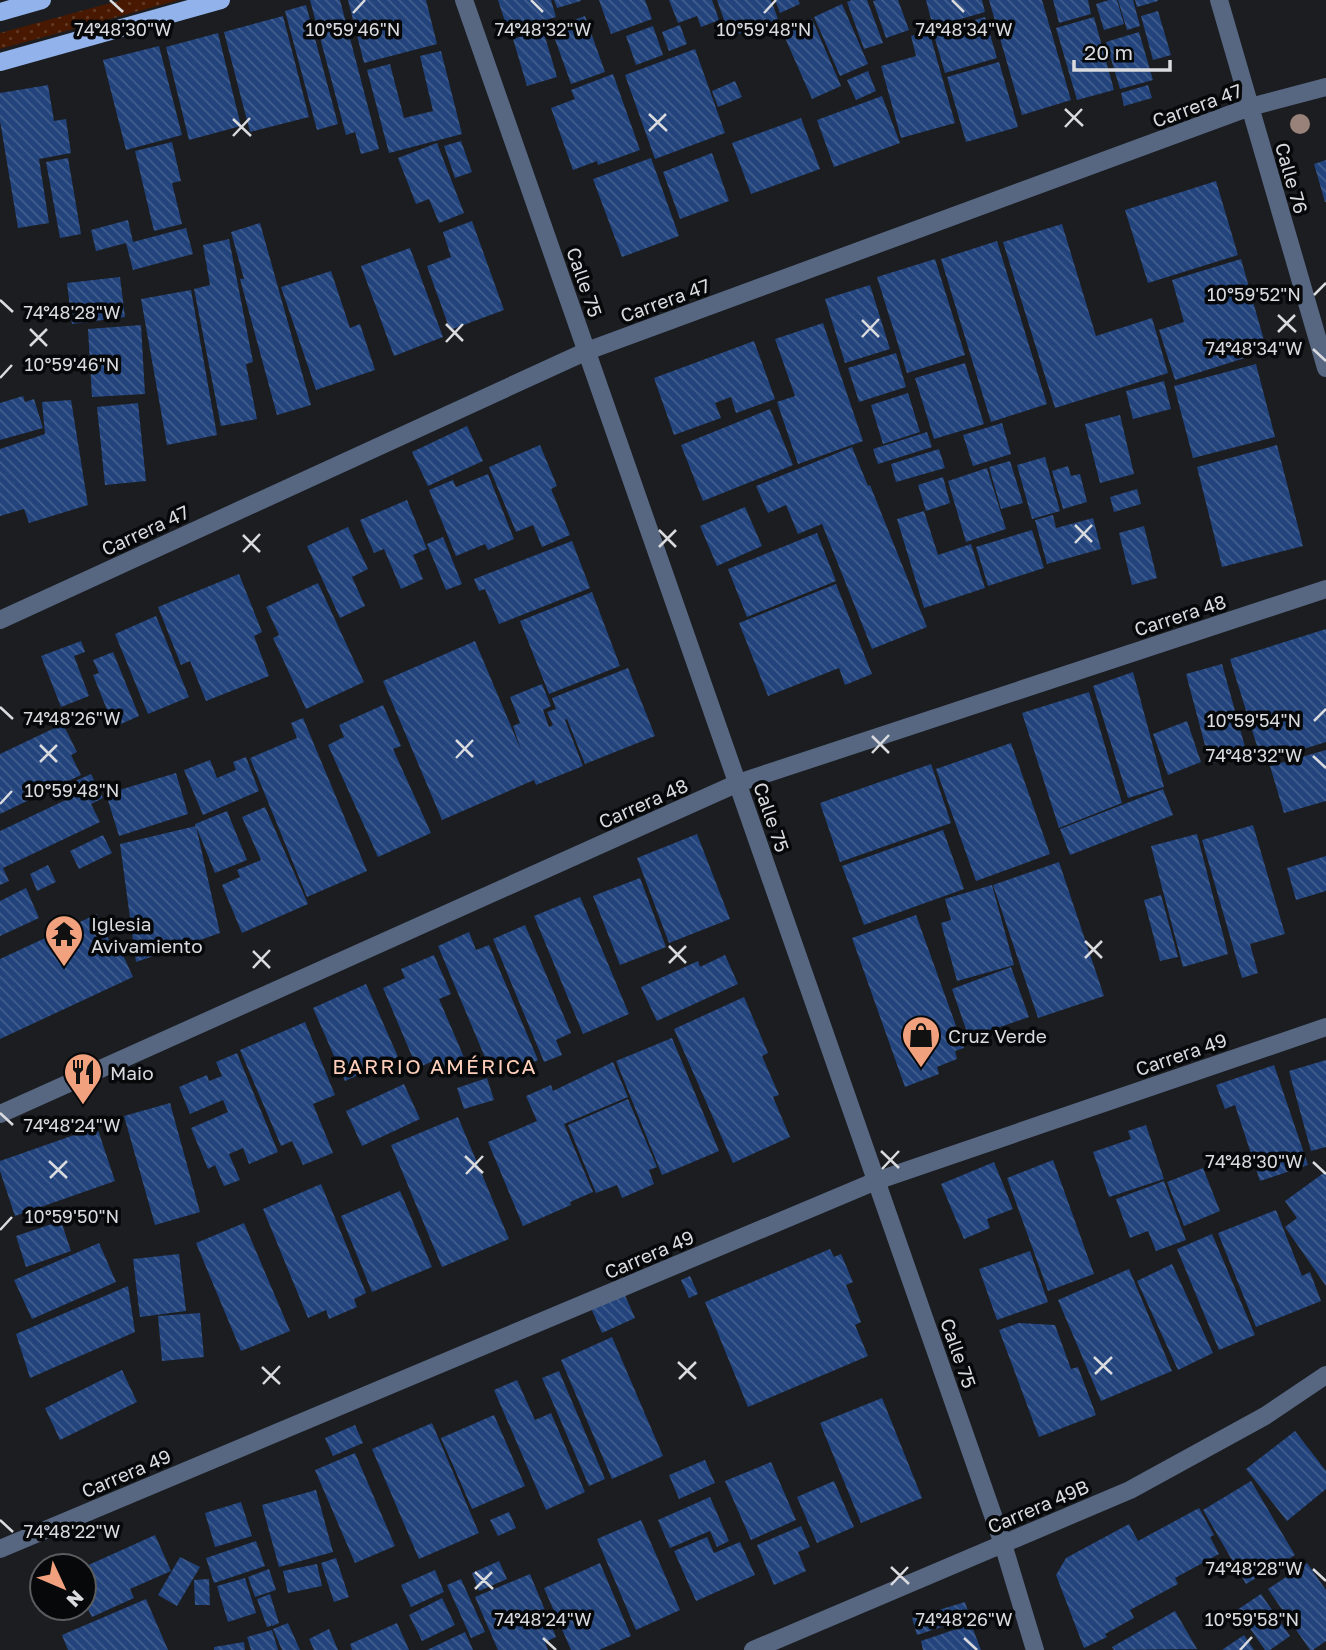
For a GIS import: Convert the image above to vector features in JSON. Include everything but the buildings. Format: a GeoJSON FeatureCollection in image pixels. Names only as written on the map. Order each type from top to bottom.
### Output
{"type":"FeatureCollection","features":[{"type":"Feature","properties":{"kind":"main road"},"geometry":{"type":"LineString","coordinates":[[0,12],[42,0]]}},
{"type":"Feature","properties":{"kind":"main road"},"geometry":{"type":"LineString","coordinates":[[0,62],[221,0]]}},
{"type":"Feature","properties":{"kind":"street","name":"Calle 75"},"geometry":{"type":"LineString","coordinates":[[464,0],[1003,1544],[1035,1650]]}},
{"type":"Feature","properties":{"kind":"street","name":"Calle 76"},"geometry":{"type":"LineString","coordinates":[[1219,0],[1326,368]]}},
{"type":"Feature","properties":{"kind":"street","name":"Carrera 47"},"geometry":{"type":"LineString","coordinates":[[0,620],[587,351],[1250,107],[1326,87]]}},
{"type":"Feature","properties":{"kind":"street","name":"Carrera 48"},"geometry":{"type":"LineString","coordinates":[[0,1114],[737,783],[1326,589]]}},
{"type":"Feature","properties":{"kind":"street","name":"Carrera 49"},"geometry":{"type":"LineString","coordinates":[[0,1549],[876,1181],[1326,1027]]}},
{"type":"Feature","properties":{"kind":"street","name":"Carrera 49B"},"geometry":{"type":"LineString","coordinates":[[753,1650],[1130,1490],[1265,1416],[1326,1375]]}},
{"type":"Feature","properties":{"kind":"shaded area"},"geometry":{"type":"Polygon","coordinates":[[[121,0],[179,0],[0,49],[0,33],[121,0]]]}},
{"type":"Feature","properties":{"kind":"place","name":"Iglesia Avivamiento"},"geometry":{"type":"Point","coordinates":[64,968]}},
{"type":"Feature","properties":{"kind":"place","name":"Cruz Verde"},"geometry":{"type":"Point","coordinates":[921,1069]}},
{"type":"Feature","properties":{"kind":"place","name":"Maio"},"geometry":{"type":"Point","coordinates":[83,1106]}},
{"type":"Feature","properties":{"kind":"district","name":"BARRIO AMÉRICA"},"geometry":{"type":"Point","coordinates":[435,1066]}}]}
